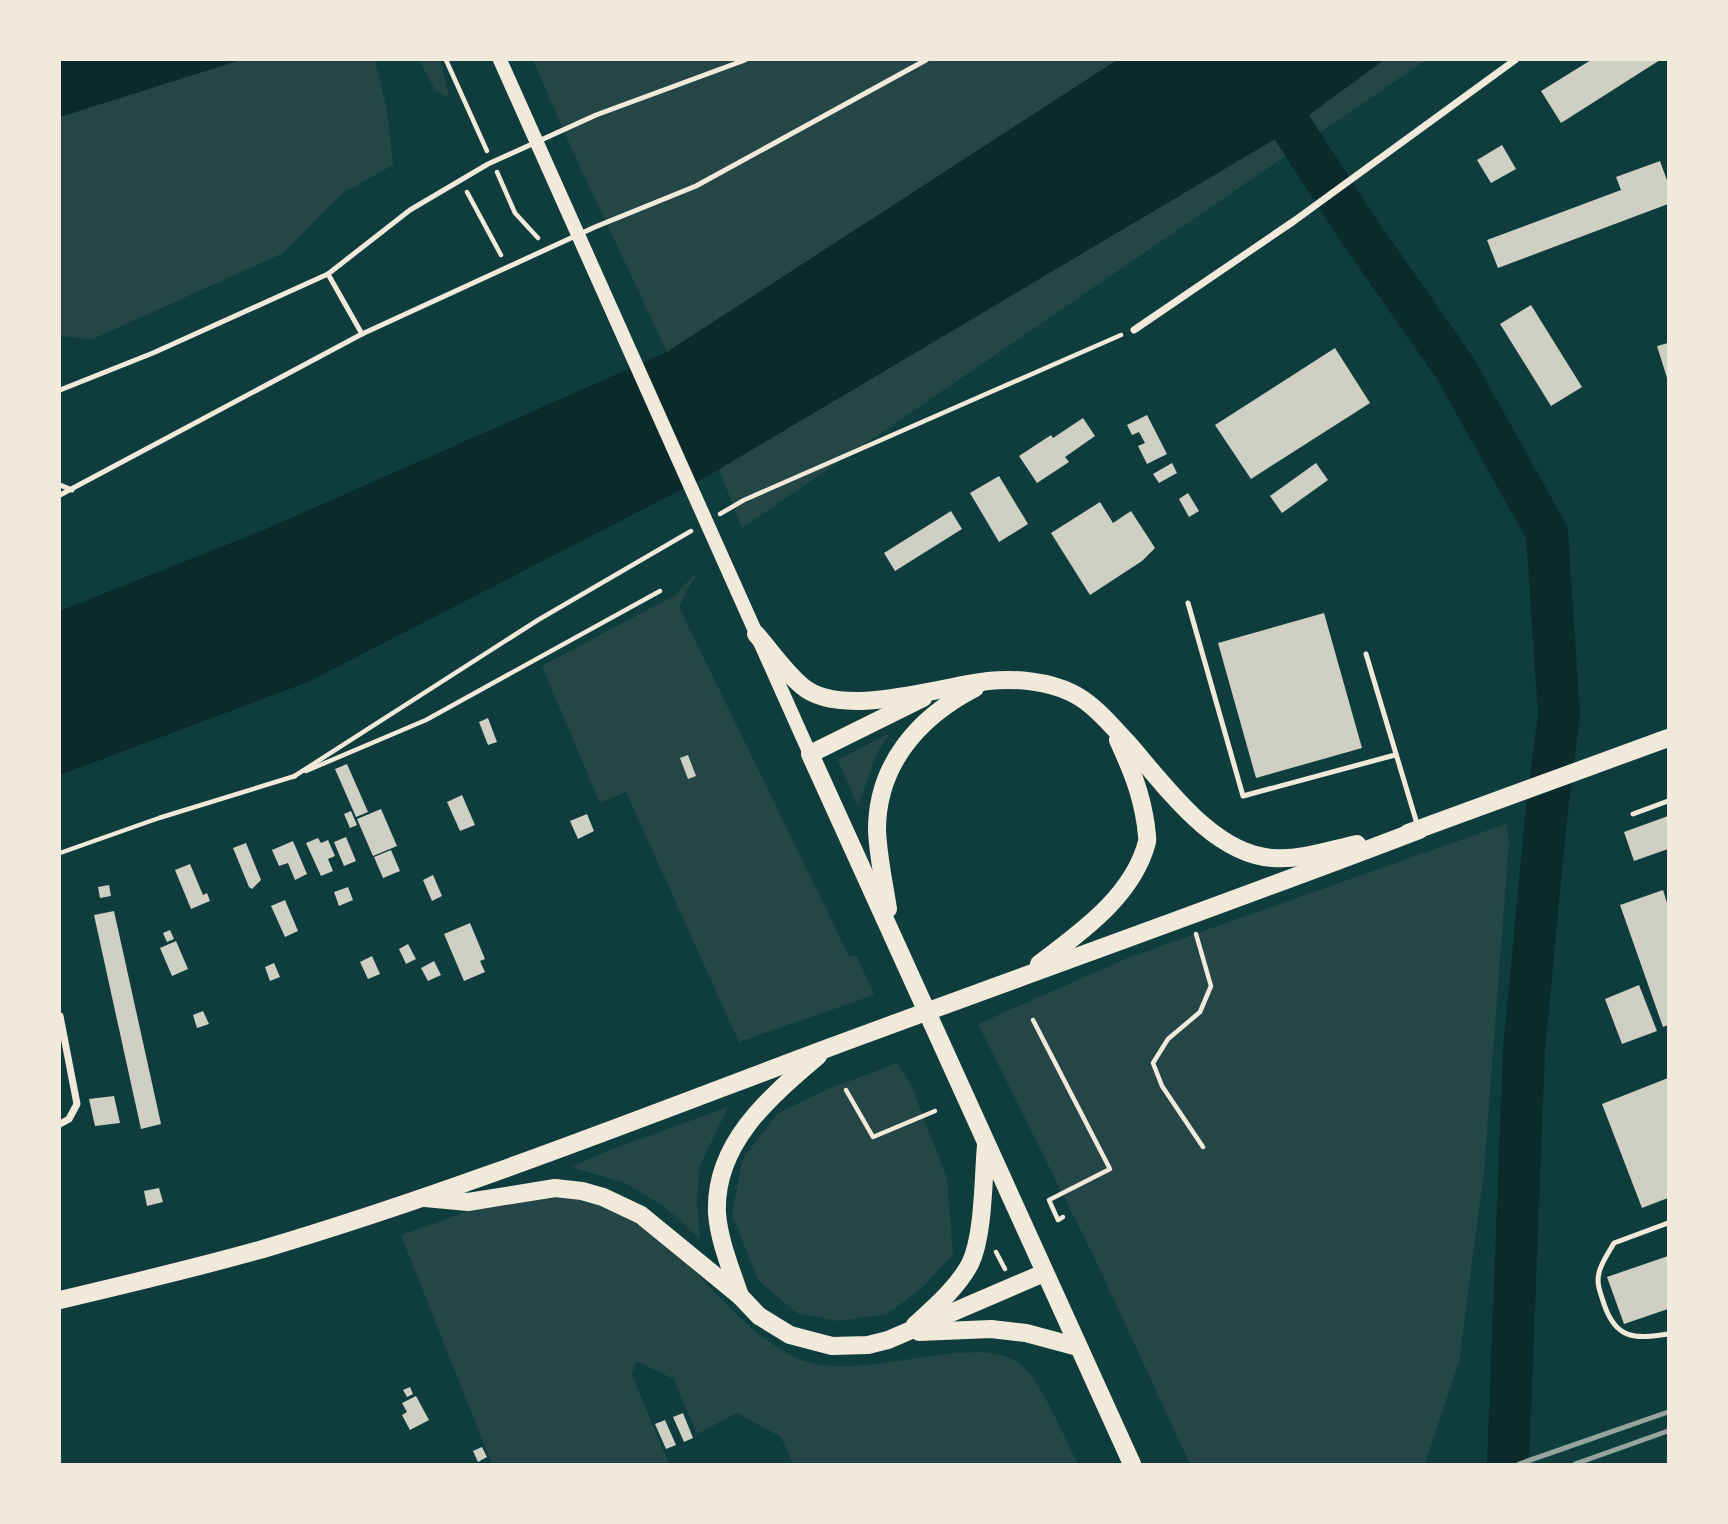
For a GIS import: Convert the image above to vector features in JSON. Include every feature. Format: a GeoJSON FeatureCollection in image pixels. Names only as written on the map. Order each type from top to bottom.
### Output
{"type":"FeatureCollection","features":[{"type":"Feature","properties":{"kind":"main road"},"geometry":{"type":"LineString","coordinates":[[500,60],[620,332],[1132,1465]]}},
{"type":"Feature","properties":{"kind":"main road"},"geometry":{"type":"LineString","coordinates":[[756,634],[803,688],[832,699],[856,702],[991,680],[1027,682],[1071,692],[1110,724],[1210,831],[1230,845],[1254,854],[1272,859],[1297,858],[1419,830]]}},
{"type":"Feature","properties":{"kind":"main road"},"geometry":{"type":"LineString","coordinates":[[891,930],[877,834],[887,772],[901,750],[927,721],[950,701],[991,680]]}},
{"type":"Feature","properties":{"kind":"main road"},"geometry":{"type":"LineString","coordinates":[[810,754],[942,688]]}},
{"type":"Feature","properties":{"kind":"main road"},"geometry":{"type":"LineString","coordinates":[[1026,975],[1116,899],[1131,878],[1147,840],[1138,785],[1110,724]]}},
{"type":"Feature","properties":{"kind":"main road"},"geometry":{"type":"LineString","coordinates":[[60,1300],[200,1266],[422,1198],[1668,738]]}},
{"type":"Feature","properties":{"kind":"main road"},"geometry":{"type":"LineString","coordinates":[[740,1296],[721,1238],[717,1212],[720,1183],[727,1159],[742,1132],[766,1101],[827,1049]]}},
{"type":"Feature","properties":{"kind":"main road"},"geometry":{"type":"LineString","coordinates":[[908,1332],[946,1295],[969,1264],[978,1242],[986,1142]]}},
{"type":"Feature","properties":{"kind":"main road"},"geometry":{"type":"LineString","coordinates":[[422,1198],[468,1202],[555,1188],[603,1197],[641,1215],[774,1326],[809,1342],[832,1346],[868,1345],[908,1332],[1044,1273]]}},
{"type":"Feature","properties":{"kind":"main road"},"geometry":{"type":"LineString","coordinates":[[908,1332],[991,1329],[1026,1333],[1077,1347]]}},
{"type":"Feature","properties":{"kind":"street"},"geometry":{"type":"LineString","coordinates":[[1134,330],[1294,221],[1515,60]]}},
{"type":"Feature","properties":{"kind":"street"},"geometry":{"type":"LineString","coordinates":[[60,1016],[77,1104],[69,1119],[60,1124]]}},
{"type":"Feature","properties":{"kind":"lane"},"geometry":{"type":"LineString","coordinates":[[60,390],[153,353],[328,274],[410,210],[488,164],[596,116],[745,60]]}},
{"type":"Feature","properties":{"kind":"lane"},"geometry":{"type":"LineString","coordinates":[[60,495],[362,334],[548,249],[696,186],[926,60]]}},
{"type":"Feature","properties":{"kind":"lane"},"geometry":{"type":"LineString","coordinates":[[328,274],[362,334]]}},
{"type":"Feature","properties":{"kind":"lane"},"geometry":{"type":"LineString","coordinates":[[60,485],[72,490]]}},
{"type":"Feature","properties":{"kind":"lane"},"geometry":{"type":"LineString","coordinates":[[1188,603],[1243,796],[1395,755]]}},
{"type":"Feature","properties":{"kind":"lane"},"geometry":{"type":"LineString","coordinates":[[1366,654],[1419,830]]}},
{"type":"Feature","properties":{"kind":"lane"},"geometry":{"type":"LineString","coordinates":[[1633,814],[1668,801]]}},
{"type":"Feature","properties":{"kind":"lane"},"geometry":{"type":"LineString","coordinates":[[1668,1223],[1614,1243],[1599,1272],[1598,1286],[1610,1321],[1621,1332],[1636,1338],[1668,1335]]}},
{"type":"Feature","properties":{"kind":"path"},"geometry":{"type":"LineString","coordinates":[[446,60],[515,213],[548,249]]}},
{"type":"Feature","properties":{"kind":"path"},"geometry":{"type":"LineString","coordinates":[[461,180],[508,268]]}},
{"type":"Feature","properties":{"kind":"path"},"geometry":{"type":"LineString","coordinates":[[60,853],[159,818],[293,776],[426,720],[660,591]]}},
{"type":"Feature","properties":{"kind":"path"},"geometry":{"type":"LineString","coordinates":[[1195,933],[1211,986],[1200,1012],[1168,1039],[1153,1063],[1162,1086],[1203,1147]]}},
{"type":"Feature","properties":{"kind":"path"},"geometry":{"type":"LineString","coordinates":[[1033,1020],[1110,1169],[1049,1200],[1058,1220],[1063,1217]]}},
{"type":"Feature","properties":{"kind":"path"},"geometry":{"type":"LineString","coordinates":[[846,1090],[873,1138],[935,1111]]}},
{"type":"Feature","properties":{"kind":"path"},"geometry":{"type":"LineString","coordinates":[[990,1247],[995,1249],[1007,1273]]}},
{"type":"Feature","properties":{"kind":"shaded area"},"geometry":{"type":"Polygon","coordinates":[[[60,60],[240,60],[60,117],[60,60]]]}},
{"type":"Feature","properties":{"kind":"shaded area"},"geometry":{"type":"Polygon","coordinates":[[[240,60],[375,60],[387,111],[393,165],[341,194],[283,253],[93,339],[60,336],[60,117],[240,60]]]}},
{"type":"Feature","properties":{"kind":"shaded area"},"geometry":{"type":"Polygon","coordinates":[[[419,60],[440,60],[449,97],[435,90],[419,60]]]}},
{"type":"Feature","properties":{"kind":"shaded area"},"geometry":{"type":"Polygon","coordinates":[[[533,60],[1117,60],[667,352],[533,60]]]}},
{"type":"Feature","properties":{"kind":"shaded area"},"geometry":{"type":"Polygon","coordinates":[[[1117,60],[1384,60],[1280,136],[706,477],[308,682],[60,775],[60,611],[266,529],[667,352],[1117,60]]]}},
{"type":"Feature","properties":{"kind":"shaded area"},"geometry":{"type":"Polygon","coordinates":[[[1384,60],[1426,60],[742,528],[719,469],[1280,136],[1384,60]]]}},
{"type":"Feature","properties":{"kind":"shaded area"},"geometry":{"type":"Polygon","coordinates":[[[697,572],[679,607],[849,956],[857,956],[874,995],[739,1042],[626,792],[600,803],[542,666],[675,595],[697,572]]]}},
{"type":"Feature","properties":{"kind":"shaded area"},"geometry":{"type":"Polygon","coordinates":[[[890,733],[876,755],[859,804],[838,760],[890,733]]]}},
{"type":"Feature","properties":{"kind":"shaded area"},"geometry":{"type":"Polygon","coordinates":[[[1506,824],[1509,841],[1484,1171],[1459,1362],[1426,1464],[1190,1464],[1096,1261],[978,1024],[1130,957],[1506,824]]]}},
{"type":"Feature","properties":{"kind":"shaded area"},"geometry":{"type":"Polygon","coordinates":[[[897,1063],[911,1085],[947,1178],[953,1254],[921,1289],[887,1314],[839,1321],[797,1313],[758,1280],[732,1214],[742,1160],[777,1114],[826,1090],[897,1063]]]}},
{"type":"Feature","properties":{"kind":"shaded area"},"geometry":{"type":"Polygon","coordinates":[[[728,1107],[699,1168],[697,1202],[700,1239],[665,1207],[625,1183],[571,1167],[607,1151],[728,1107]]]}},
{"type":"Feature","properties":{"kind":"shaded area"},"geometry":{"type":"Polygon","coordinates":[[[532,1196],[584,1197],[638,1220],[758,1333],[792,1356],[818,1365],[848,1366],[978,1352],[1004,1356],[1024,1367],[1031,1376],[1046,1399],[1078,1464],[793,1464],[781,1437],[737,1413],[697,1434],[674,1379],[636,1361],[632,1375],[669,1464],[492,1464],[401,1235],[463,1213],[532,1196]]]}},
{"type":"Feature","properties":{"kind":"building"},"geometry":{"type":"Polygon","coordinates":[[[1591,60],[1660,60],[1561,123],[1541,91],[1591,60]]]}},
{"type":"Feature","properties":{"kind":"building"},"geometry":{"type":"Polygon","coordinates":[[[1502,145],[1516,169],[1491,183],[1477,160],[1502,145]]]}},
{"type":"Feature","properties":{"kind":"building"},"geometry":{"type":"Polygon","coordinates":[[[1660,161],[1668,183],[1668,204],[1498,268],[1487,240],[1621,190],[1616,177],[1660,161]]]}},
{"type":"Feature","properties":{"kind":"building"},"geometry":{"type":"Polygon","coordinates":[[[1531,305],[1582,387],[1551,406],[1500,324],[1531,305]]]}},
{"type":"Feature","properties":{"kind":"building"},"geometry":{"type":"Polygon","coordinates":[[[1668,343],[1668,381],[1657,346],[1668,343]]]}},
{"type":"Feature","properties":{"kind":"building"},"geometry":{"type":"Polygon","coordinates":[[[1335,348],[1370,403],[1251,479],[1215,425],[1335,348]]]}},
{"type":"Feature","properties":{"kind":"building"},"geometry":{"type":"Polygon","coordinates":[[[1147,415],[1167,454],[1147,464],[1138,446],[1145,443],[1139,432],[1132,435],[1127,425],[1147,415]]]}},
{"type":"Feature","properties":{"kind":"building"},"geometry":{"type":"Polygon","coordinates":[[[1083,418],[1095,436],[1065,457],[1069,462],[1037,483],[1019,456],[1083,418]]]}},
{"type":"Feature","properties":{"kind":"building"},"geometry":{"type":"Polygon","coordinates":[[[1172,463],[1177,473],[1159,483],[1153,474],[1172,463]]]}},
{"type":"Feature","properties":{"kind":"building"},"geometry":{"type":"Polygon","coordinates":[[[1316,463],[1328,480],[1282,513],[1270,496],[1316,463]]]}},
{"type":"Feature","properties":{"kind":"building"},"geometry":{"type":"Polygon","coordinates":[[[999,476],[1028,524],[999,542],[970,493],[999,476]]]}},
{"type":"Feature","properties":{"kind":"building"},"geometry":{"type":"Polygon","coordinates":[[[1188,493],[1199,511],[1189,517],[1179,499],[1188,493]]]}},
{"type":"Feature","properties":{"kind":"building"},"geometry":{"type":"Polygon","coordinates":[[[1100,502],[1113,523],[1131,511],[1155,548],[1142,561],[1090,595],[1051,533],[1100,502]]]}},
{"type":"Feature","properties":{"kind":"building"},"geometry":{"type":"Polygon","coordinates":[[[951,511],[962,529],[895,571],[884,553],[951,511]]]}},
{"type":"Feature","properties":{"kind":"building"},"geometry":{"type":"Polygon","coordinates":[[[1324,613],[1362,748],[1256,778],[1218,643],[1324,613]]]}},
{"type":"Feature","properties":{"kind":"building"},"geometry":{"type":"Polygon","coordinates":[[[488,718],[497,742],[488,745],[479,722],[488,718]]]}},
{"type":"Feature","properties":{"kind":"building"},"geometry":{"type":"Polygon","coordinates":[[[688,755],[696,776],[688,779],[680,758],[688,755]]]}},
{"type":"Feature","properties":{"kind":"building"},"geometry":{"type":"Polygon","coordinates":[[[347,764],[368,812],[356,817],[335,769],[347,764]]]}},
{"type":"Feature","properties":{"kind":"building"},"geometry":{"type":"Polygon","coordinates":[[[462,795],[475,825],[460,831],[447,802],[462,795]]]}},
{"type":"Feature","properties":{"kind":"building"},"geometry":{"type":"Polygon","coordinates":[[[381,809],[397,846],[373,856],[357,819],[381,809]]]}},
{"type":"Feature","properties":{"kind":"building"},"geometry":{"type":"Polygon","coordinates":[[[351,811],[357,825],[350,828],[344,814],[351,811]]]}},
{"type":"Feature","properties":{"kind":"building"},"geometry":{"type":"Polygon","coordinates":[[[587,814],[594,831],[578,839],[570,821],[587,814]]]}},
{"type":"Feature","properties":{"kind":"building"},"geometry":{"type":"Polygon","coordinates":[[[1668,816],[1668,849],[1634,861],[1624,832],[1668,816]]]}},
{"type":"Feature","properties":{"kind":"building"},"geometry":{"type":"Polygon","coordinates":[[[346,837],[356,861],[344,866],[334,842],[346,837]]]}},
{"type":"Feature","properties":{"kind":"building"},"geometry":{"type":"Polygon","coordinates":[[[318,838],[321,843],[328,840],[335,856],[328,859],[333,871],[321,876],[306,843],[318,838]]]}},
{"type":"Feature","properties":{"kind":"building"},"geometry":{"type":"Polygon","coordinates":[[[293,841],[307,874],[295,880],[288,863],[279,866],[272,850],[293,841]]]}},
{"type":"Feature","properties":{"kind":"building"},"geometry":{"type":"Polygon","coordinates":[[[246,843],[261,880],[252,889],[233,848],[246,843]]]}},
{"type":"Feature","properties":{"kind":"building"},"geometry":{"type":"Polygon","coordinates":[[[391,850],[400,871],[383,878],[374,857],[391,850]]]}},
{"type":"Feature","properties":{"kind":"building"},"geometry":{"type":"Polygon","coordinates":[[[190,864],[203,895],[207,893],[210,901],[191,909],[175,870],[190,864]]]}},
{"type":"Feature","properties":{"kind":"building"},"geometry":{"type":"Polygon","coordinates":[[[433,875],[442,896],[432,901],[423,880],[433,875]]]}},
{"type":"Feature","properties":{"kind":"building"},"geometry":{"type":"Polygon","coordinates":[[[109,885],[111,896],[100,898],[98,887],[109,885]]]}},
{"type":"Feature","properties":{"kind":"building"},"geometry":{"type":"Polygon","coordinates":[[[348,887],[353,900],[339,906],[334,892],[348,887]]]}},
{"type":"Feature","properties":{"kind":"building"},"geometry":{"type":"Polygon","coordinates":[[[1663,890],[1668,906],[1668,1025],[1663,1027],[1620,905],[1663,890]]]}},
{"type":"Feature","properties":{"kind":"building"},"geometry":{"type":"Polygon","coordinates":[[[285,900],[298,931],[285,937],[271,906],[285,900]]]}},
{"type":"Feature","properties":{"kind":"building"},"geometry":{"type":"Polygon","coordinates":[[[114,911],[161,1124],[141,1129],[94,915],[114,911]]]}},
{"type":"Feature","properties":{"kind":"building"},"geometry":{"type":"Polygon","coordinates":[[[470,923],[485,959],[480,961],[485,972],[464,981],[444,934],[470,923]]]}},
{"type":"Feature","properties":{"kind":"building"},"geometry":{"type":"Polygon","coordinates":[[[170,930],[174,939],[167,942],[163,933],[170,930]]]}},
{"type":"Feature","properties":{"kind":"building"},"geometry":{"type":"Polygon","coordinates":[[[176,941],[188,969],[172,976],[160,948],[176,941]]]}},
{"type":"Feature","properties":{"kind":"building"},"geometry":{"type":"Polygon","coordinates":[[[408,944],[416,959],[406,964],[399,949],[408,944]]]}},
{"type":"Feature","properties":{"kind":"building"},"geometry":{"type":"Polygon","coordinates":[[[372,956],[380,974],[368,979],[360,962],[372,956]]]}},
{"type":"Feature","properties":{"kind":"building"},"geometry":{"type":"Polygon","coordinates":[[[434,961],[441,975],[428,981],[421,968],[434,961]]]}},
{"type":"Feature","properties":{"kind":"building"},"geometry":{"type":"Polygon","coordinates":[[[274,963],[280,977],[270,981],[265,967],[274,963]]]}},
{"type":"Feature","properties":{"kind":"building"},"geometry":{"type":"Polygon","coordinates":[[[1639,985],[1657,1031],[1622,1044],[1605,999],[1639,985]]]}},
{"type":"Feature","properties":{"kind":"building"},"geometry":{"type":"Polygon","coordinates":[[[203,1011],[209,1024],[197,1028],[193,1015],[203,1011]]]}},
{"type":"Feature","properties":{"kind":"building"},"geometry":{"type":"Polygon","coordinates":[[[1668,1078],[1668,1198],[1642,1208],[1602,1104],[1668,1078]]]}},
{"type":"Feature","properties":{"kind":"building"},"geometry":{"type":"Polygon","coordinates":[[[114,1096],[120,1123],[95,1126],[89,1099],[114,1096]]]}},
{"type":"Feature","properties":{"kind":"building"},"geometry":{"type":"Polygon","coordinates":[[[159,1188],[163,1202],[147,1206],[144,1191],[159,1188]]]}},
{"type":"Feature","properties":{"kind":"building"},"geometry":{"type":"Polygon","coordinates":[[[1668,1256],[1668,1309],[1624,1324],[1607,1277],[1668,1256]]]}},
{"type":"Feature","properties":{"kind":"building"},"geometry":{"type":"Polygon","coordinates":[[[410,1387],[413,1394],[407,1397],[403,1390],[410,1387]]]}},
{"type":"Feature","properties":{"kind":"building"},"geometry":{"type":"Polygon","coordinates":[[[416,1396],[429,1420],[410,1430],[402,1415],[407,1412],[402,1403],[416,1396]]]}},
{"type":"Feature","properties":{"kind":"building"},"geometry":{"type":"Polygon","coordinates":[[[683,1413],[693,1438],[684,1442],[673,1417],[683,1413]]]}},
{"type":"Feature","properties":{"kind":"building"},"geometry":{"type":"Polygon","coordinates":[[[665,1420],[676,1445],[666,1449],[655,1424],[665,1420]]]}},
{"type":"Feature","properties":{"kind":"building"},"geometry":{"type":"Polygon","coordinates":[[[482,1447],[487,1457],[478,1462],[473,1451],[482,1447]]]}},
{"type":"Feature","properties":{"kind":"waterway"},"geometry":{"type":"LineString","coordinates":[[1260,78],[1357,228],[1455,368],[1547,533],[1559,715],[1546,818],[1524,1050],[1508,1464]]}},
{"type":"Feature","properties":{"kind":"railway"},"geometry":{"type":"LineString","coordinates":[[1519,1464],[1668,1412]]}},
{"type":"Feature","properties":{"kind":"railway"},"geometry":{"type":"LineString","coordinates":[[1575,1464],[1668,1431]]}}]}
